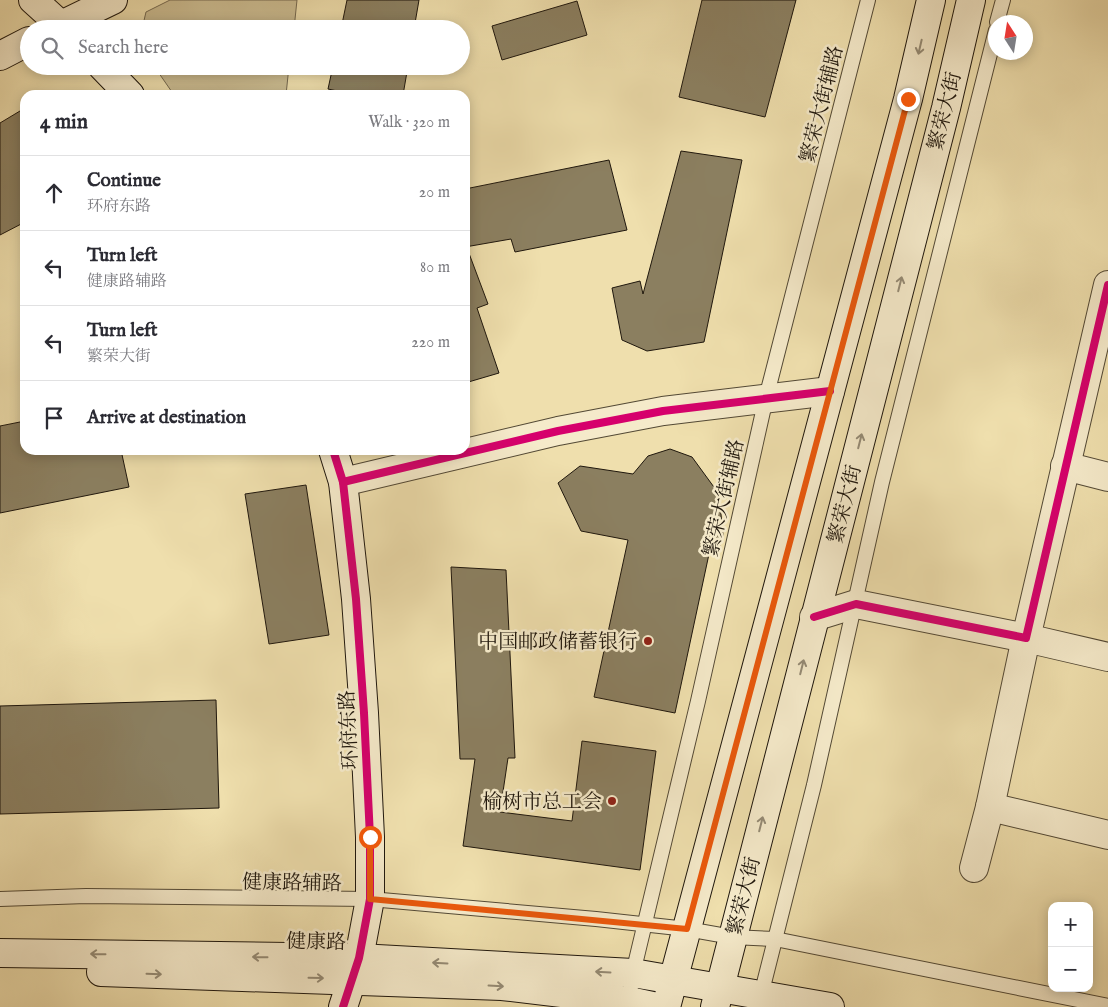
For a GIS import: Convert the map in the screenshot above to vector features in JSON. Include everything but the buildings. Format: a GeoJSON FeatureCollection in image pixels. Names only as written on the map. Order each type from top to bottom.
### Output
{"type":"FeatureCollection","features":[{"type":"Feature","properties":{"kind":"main road"},"geometry":{"type":"LineString","coordinates":[[33,0],[53,20]]}},
{"type":"Feature","properties":{"kind":"main road"},"geometry":{"type":"LineString","coordinates":[[73,20],[112,0]]}},
{"type":"Feature","properties":{"kind":"main road","name":"繁荣大街"},"geometry":{"type":"LineString","coordinates":[[666,1007],[675,980],[908,99],[931,0]]}},
{"type":"Feature","properties":{"kind":"main road","name":"繁荣大街"},"geometry":{"type":"LineString","coordinates":[[718,997],[946,108],[971,0]]}},
{"type":"Feature","properties":{"kind":"main road"},"geometry":{"type":"LineString","coordinates":[[0,56],[20,46]]}},
{"type":"Feature","properties":{"kind":"main road"},"geometry":{"type":"LineString","coordinates":[[111,75],[125,90]]}},
{"type":"Feature","properties":{"kind":"main road"},"geometry":{"type":"LineString","coordinates":[[974,868],[990,807],[1065,466],[1106,300]]}},
{"type":"Feature","properties":{"kind":"main road"},"geometry":{"type":"LineString","coordinates":[[470,452],[558,431],[664,411],[830,392]]}},
{"type":"Feature","properties":{"kind":"main road","name":"环府东路"},"geometry":{"type":"LineString","coordinates":[[335,455],[343,482],[356,599],[370,837],[370,899],[355,969],[343,1007]]}},
{"type":"Feature","properties":{"kind":"main road"},"geometry":{"type":"LineString","coordinates":[[343,482],[457,455]]}},
{"type":"Feature","properties":{"kind":"main road"},"geometry":{"type":"LineString","coordinates":[[1065,466],[1108,477]]}},
{"type":"Feature","properties":{"kind":"main road"},"geometry":{"type":"LineString","coordinates":[[814,617],[856,604],[1026,638],[1108,657]]}},
{"type":"Feature","properties":{"kind":"main road"},"geometry":{"type":"LineString","coordinates":[[990,807],[1108,835]]}},
{"type":"Feature","properties":{"kind":"main road","name":"健康路"},"geometry":{"type":"LineString","coordinates":[[0,953],[355,969],[658,1007]]}},
{"type":"Feature","properties":{"kind":"main road","name":"健康路"},"geometry":{"type":"LineString","coordinates":[[0,972],[26,970],[355,969],[633,973],[675,980],[718,997],[830,1007]]}},
{"type":"Feature","properties":{"kind":"lane","name":"繁荣大街辅路"},"geometry":{"type":"LineString","coordinates":[[628,1004],[633,973],[766,398],[868,0]]}},
{"type":"Feature","properties":{"kind":"lane"},"geometry":{"type":"LineString","coordinates":[[999,15],[1002,0]]}},
{"type":"Feature","properties":{"kind":"lane"},"geometry":{"type":"LineString","coordinates":[[759,1002],[814,785],[882,482],[988,60]]}},
{"type":"Feature","properties":{"kind":"lane","name":"健康路辅路"},"geometry":{"type":"LineString","coordinates":[[0,899],[86,896],[370,899],[645,924],[732,937],[775,939],[1108,1006]]}},
{"type":"Feature","properties":{"kind":"shaded area"},"geometry":{"type":"Polygon","coordinates":[[[170,0],[297,0],[295,20],[144,20],[146,12],[170,0]]]}},
{"type":"Feature","properties":{"kind":"shaded area"},"geometry":{"type":"Polygon","coordinates":[[[160,75],[288,75],[287,90],[171,90],[160,75]]]}},
{"type":"Feature","properties":{"kind":"cycle path"},"geometry":{"type":"LineString","coordinates":[[814,617],[856,604],[1026,638],[1108,285]]}},
{"type":"Feature","properties":{"kind":"cycle path"},"geometry":{"type":"LineString","coordinates":[[470,452],[558,431],[663,411],[830,391]]}},
{"type":"Feature","properties":{"kind":"cycle path"},"geometry":{"type":"LineString","coordinates":[[335,455],[343,482],[356,599],[370,837],[370,899],[359,958],[343,1007]]}},
{"type":"Feature","properties":{"kind":"cycle path"},"geometry":{"type":"LineString","coordinates":[[343,482],[457,455]]}},
{"type":"Feature","properties":{"kind":"place","name":"中国邮政储蓄银行"},"geometry":{"type":"Point","coordinates":[648,641]}},
{"type":"Feature","properties":{"kind":"place","name":"榆树市总工会"},"geometry":{"type":"Point","coordinates":[612,801]}},
{"type":"Feature","properties":{"kind":"route"},"geometry":{"type":"LineString","coordinates":[[370,837],[370,899],[687,929],[908,99]]}}]}
